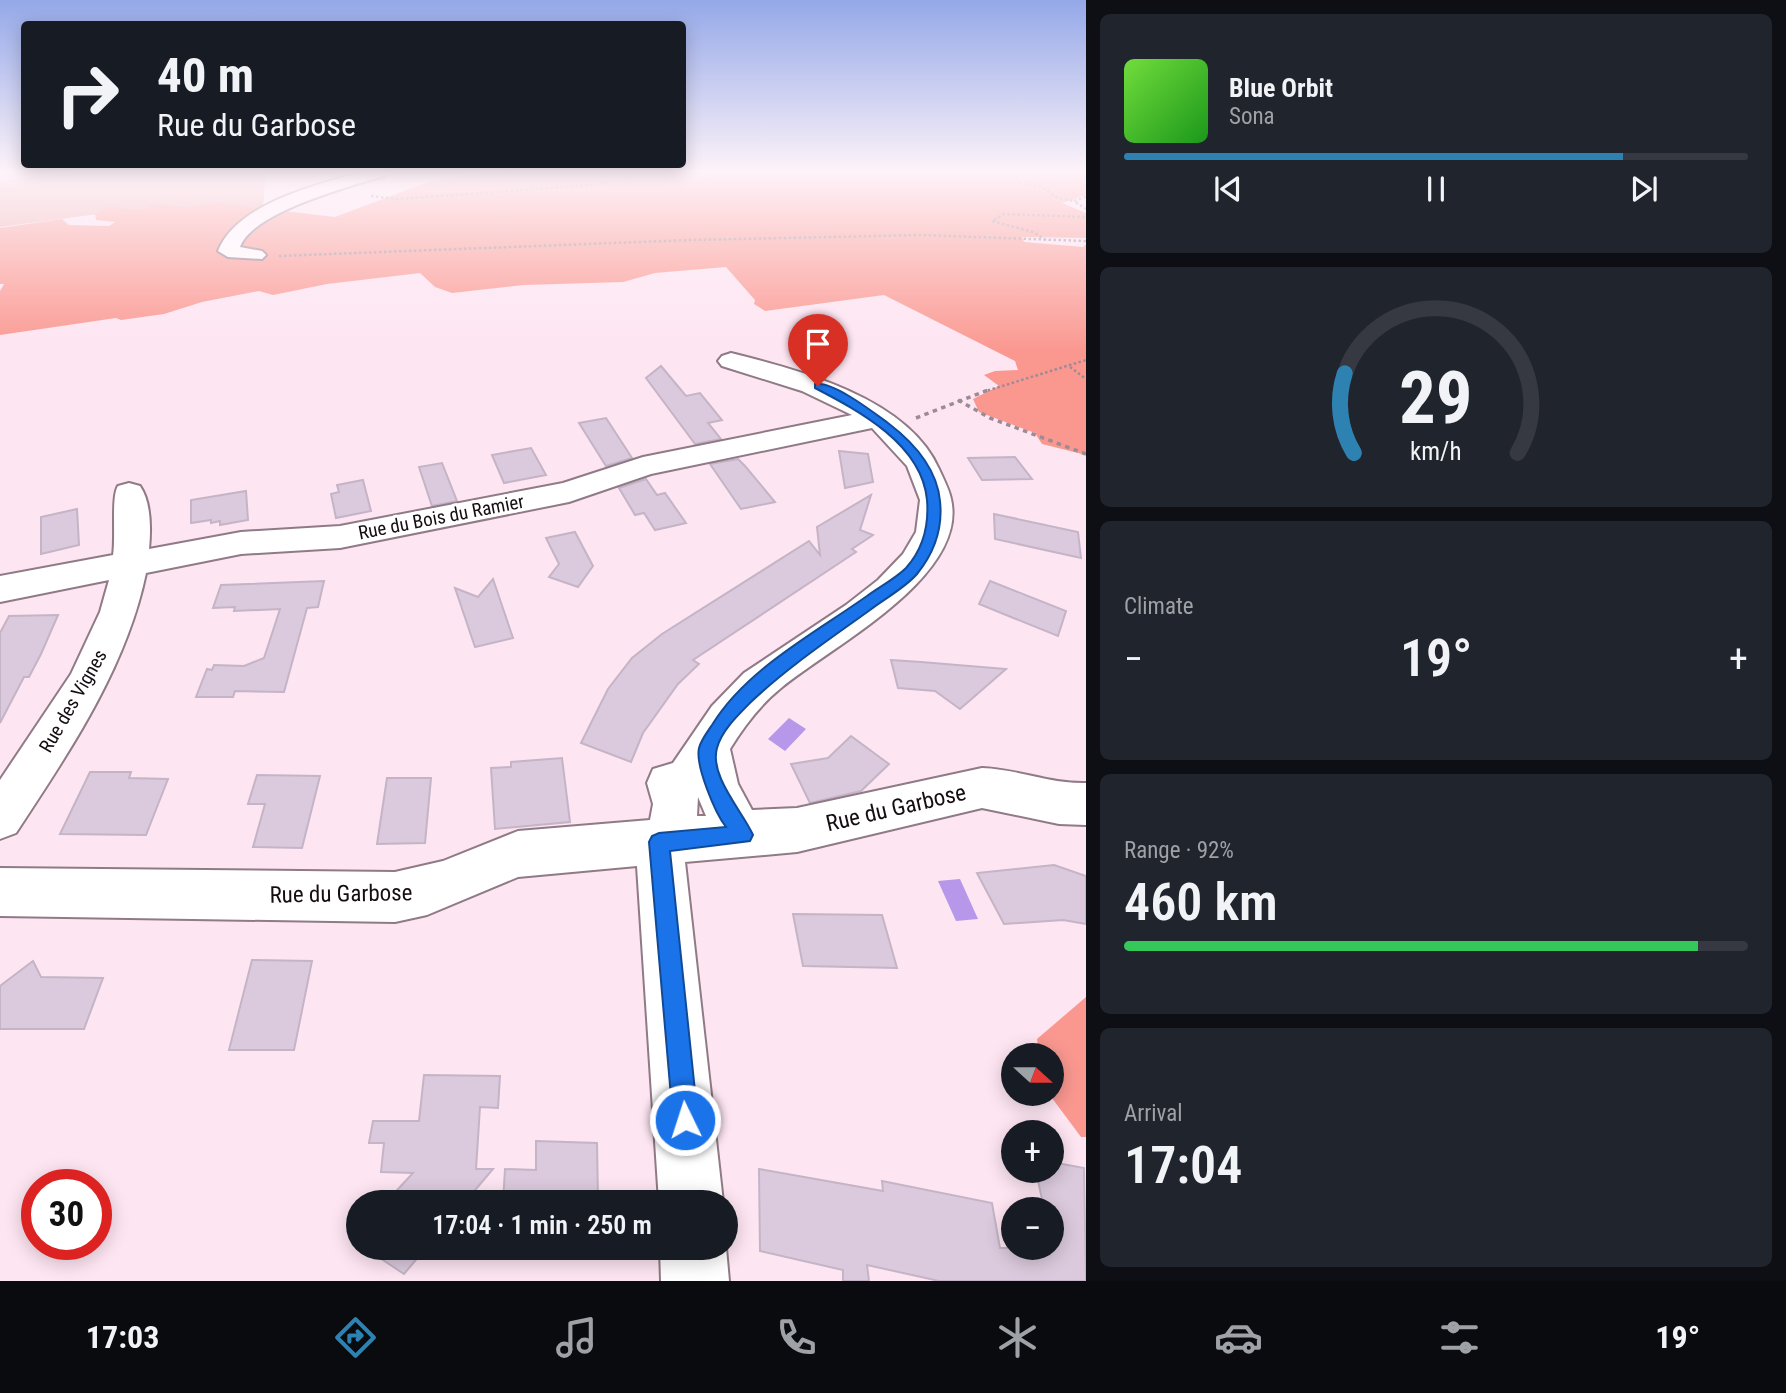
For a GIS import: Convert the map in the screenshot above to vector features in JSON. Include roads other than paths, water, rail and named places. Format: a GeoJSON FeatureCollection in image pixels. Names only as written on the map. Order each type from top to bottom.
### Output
{"type":"FeatureCollection","features":[{"type":"Feature","properties":{"kind":"street"},"geometry":{"type":"LineString","coordinates":[[238,232],[232,237],[229,251],[255,255]]}},
{"type":"Feature","properties":{"kind":"street"},"geometry":{"type":"LineString","coordinates":[[690,1190],[664,842],[676,804],[669,783],[685,782],[728,713],[746,695],[769,675],[911,572],[923,554],[935,521],[932,486],[916,456],[883,425],[818,386],[732,361]]}},
{"type":"Feature","properties":{"kind":"street","name":"Rue du Bois du Ramier"},"geometry":{"type":"LineString","coordinates":[[0,589],[265,539],[340,537],[569,492],[643,466],[883,425]]}},
{"type":"Feature","properties":{"kind":"street","name":"Rue des Vignes"},"geometry":{"type":"LineString","coordinates":[[0,818],[71,713],[106,646],[128,565],[133,535],[129,493]]}},
{"type":"Feature","properties":{"kind":"street"},"geometry":{"type":"LineString","coordinates":[[708,748],[710,771],[720,797],[728,816],[743,835]]}},
{"type":"Feature","properties":{"kind":"street","name":"Rue du Garbose"},"geometry":{"type":"LineString","coordinates":[[0,892],[395,897],[419,894],[490,863],[518,854],[797,830],[982,788],[1000,788],[1054,802],[1086,804]]}},
{"type":"Feature","properties":{"kind":"street"},"geometry":{"type":"LineString","coordinates":[[694,1260],[695,1281]]}}]}
